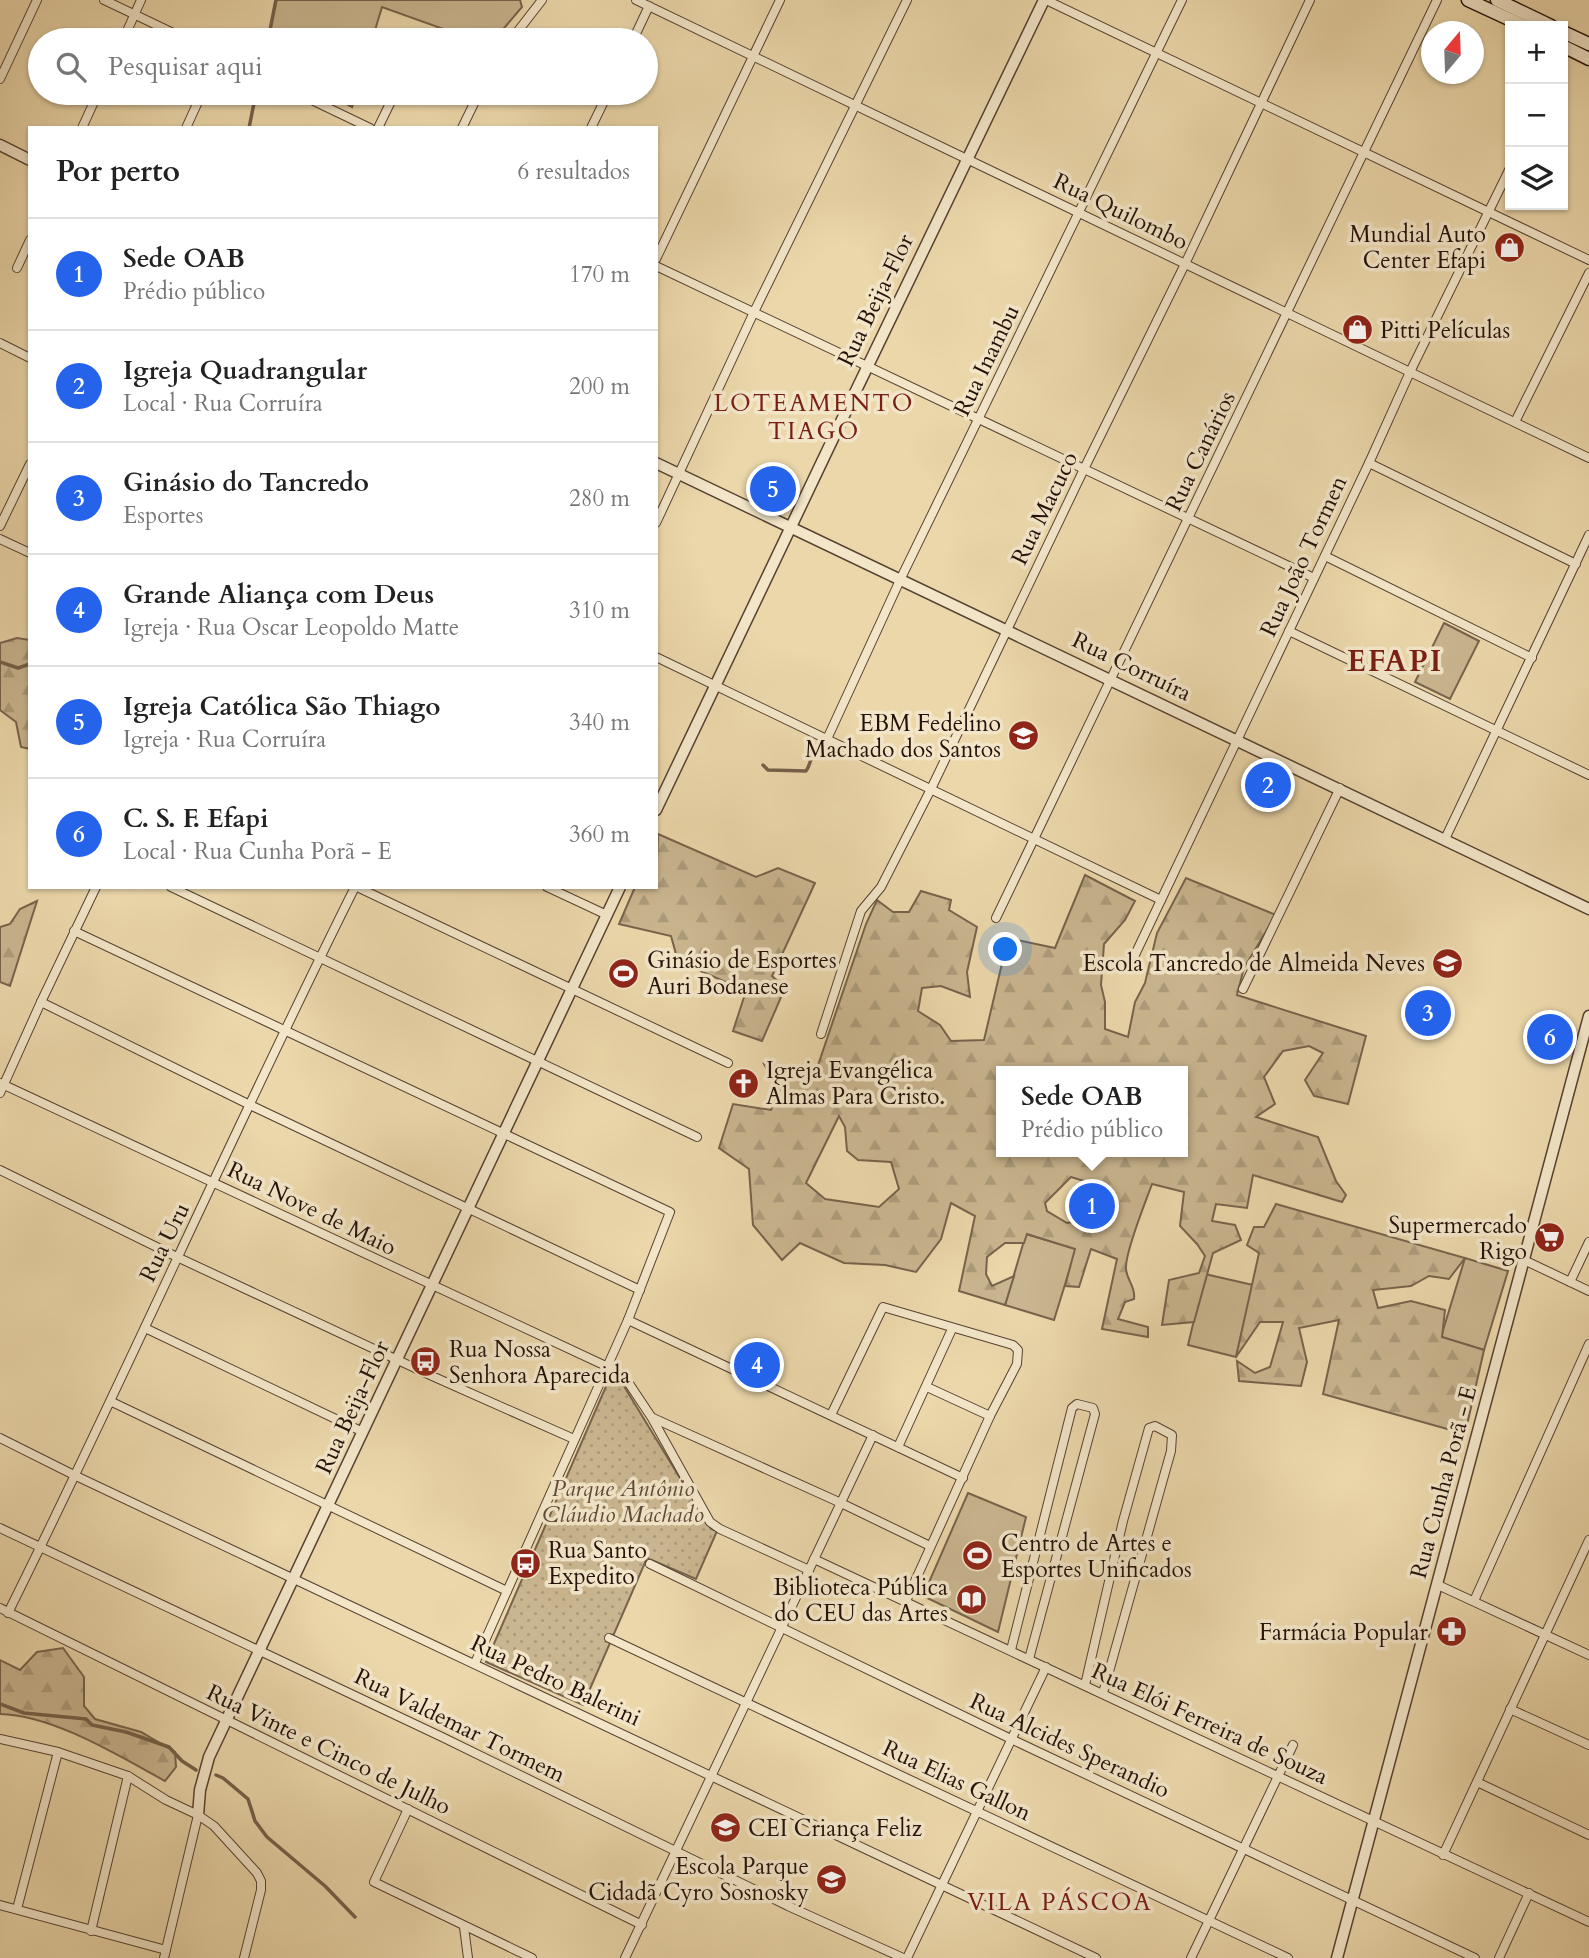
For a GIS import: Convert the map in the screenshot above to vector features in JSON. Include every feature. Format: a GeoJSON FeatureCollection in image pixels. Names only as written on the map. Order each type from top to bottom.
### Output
{"type":"FeatureCollection","features":[{"type":"Feature","properties":{"kind":"main road"},"geometry":{"type":"LineString","coordinates":[[1468,0],[1513,21]]}},
{"type":"Feature","properties":{"kind":"main road"},"geometry":{"type":"LineString","coordinates":[[1497,0],[1541,21]]}},
{"type":"Feature","properties":{"kind":"main road"},"geometry":{"type":"LineString","coordinates":[[1568,34],[1589,44]]}},
{"type":"Feature","properties":{"kind":"main road"},"geometry":{"type":"LineString","coordinates":[[1568,52],[1589,59]]}},
{"type":"Feature","properties":{"kind":"street"},"geometry":{"type":"LineString","coordinates":[[0,79],[37,0]]}},
{"type":"Feature","properties":{"kind":"street"},"geometry":{"type":"LineString","coordinates":[[104,0],[162,28]]}},
{"type":"Feature","properties":{"kind":"street"},"geometry":{"type":"LineString","coordinates":[[128,28],[141,0]]}},
{"type":"Feature","properties":{"kind":"street"},"geometry":{"type":"LineString","coordinates":[[520,28],[542,0]]}},
{"type":"Feature","properties":{"kind":"street","name":"Rua Quilombo"},"geometry":{"type":"LineString","coordinates":[[636,0],[1589,458]]}},
{"type":"Feature","properties":{"kind":"street"},"geometry":{"type":"LineString","coordinates":[[658,255],[780,0]]}},
{"type":"Feature","properties":{"kind":"street"},"geometry":{"type":"LineString","coordinates":[[658,519],[754,312],[906,0]]}},
{"type":"Feature","properties":{"kind":"street"},"geometry":{"type":"LineString","coordinates":[[1045,0],[1589,260]]}},
{"type":"Feature","properties":{"kind":"street","name":"Rua Beija-Flor"},"geometry":{"type":"LineString","coordinates":[[658,806],[866,365],[1045,0]]}},
{"type":"Feature","properties":{"kind":"street","name":"Rua Inambu"},"geometry":{"type":"LineString","coordinates":[[827,739],[901,578],[1182,0]]}},
{"type":"Feature","properties":{"kind":"street","name":"Rua Macuco"},"geometry":{"type":"LineString","coordinates":[[821,1034],[861,911],[881,887],[931,789],[1006,628],[1185,264],[1310,0]]}},
{"type":"Feature","properties":{"kind":"street","name":"Rua Canários"},"geometry":{"type":"LineString","coordinates":[[996,918],[1437,0]]}},
{"type":"Feature","properties":{"kind":"street"},"geometry":{"type":"LineString","coordinates":[[639,28],[649,6]]}},
{"type":"Feature","properties":{"kind":"street"},"geometry":{"type":"LineString","coordinates":[[83,126],[93,105]]}},
{"type":"Feature","properties":{"kind":"street"},"geometry":{"type":"LineString","coordinates":[[187,126],[197,105]]}},
{"type":"Feature","properties":{"kind":"street"},"geometry":{"type":"LineString","coordinates":[[322,105],[366,126]]}},
{"type":"Feature","properties":{"kind":"street"},"geometry":{"type":"LineString","coordinates":[[379,126],[389,105]]}},
{"type":"Feature","properties":{"kind":"street"},"geometry":{"type":"LineString","coordinates":[[463,126],[473,105]]}},
{"type":"Feature","properties":{"kind":"street"},"geometry":{"type":"LineString","coordinates":[[592,126],[602,105]]}},
{"type":"Feature","properties":{"kind":"street"},"geometry":{"type":"LineString","coordinates":[[0,145],[28,158]]}},
{"type":"Feature","properties":{"kind":"street","name":"Rua João Tormen"},"geometry":{"type":"LineString","coordinates":[[1132,961],[1369,463],[1409,372],[1505,178]]}},
{"type":"Feature","properties":{"kind":"street"},"geometry":{"type":"LineString","coordinates":[[17,268],[28,244]]}},
{"type":"Feature","properties":{"kind":"street"},"geometry":{"type":"LineString","coordinates":[[658,267],[1314,578]]}},
{"type":"Feature","properties":{"kind":"street"},"geometry":{"type":"LineString","coordinates":[[1515,422],[1589,273]]}},
{"type":"Feature","properties":{"kind":"street"},"geometry":{"type":"LineString","coordinates":[[0,343],[28,357]]}},
{"type":"Feature","properties":{"kind":"street"},"geometry":{"type":"LineString","coordinates":[[1369,463],[1576,564]]}},
{"type":"Feature","properties":{"kind":"street","name":"Rua Corruíra"},"geometry":{"type":"LineString","coordinates":[[658,464],[1589,909]]}},
{"type":"Feature","properties":{"kind":"street"},"geometry":{"type":"LineString","coordinates":[[0,526],[28,468]]}},
{"type":"Feature","properties":{"kind":"street"},"geometry":{"type":"LineString","coordinates":[[1445,839],[1589,535]]}},
{"type":"Feature","properties":{"kind":"street"},"geometry":{"type":"LineString","coordinates":[[0,539],[28,553]]}},
{"type":"Feature","properties":{"kind":"street"},"geometry":{"type":"LineString","coordinates":[[1325,556],[1532,658]]}},
{"type":"Feature","properties":{"kind":"street"},"geometry":{"type":"LineString","coordinates":[[1289,631],[1589,775]]}},
{"type":"Feature","properties":{"kind":"street"},"geometry":{"type":"LineString","coordinates":[[658,658],[1161,900]]}},
{"type":"Feature","properties":{"kind":"street"},"geometry":{"type":"LineString","coordinates":[[1243,989],[1340,788]]}},
{"type":"Feature","properties":{"kind":"street"},"geometry":{"type":"LineString","coordinates":[[1,1087],[95,889]]}},
{"type":"Feature","properties":{"kind":"street"},"geometry":{"type":"LineString","coordinates":[[176,889],[697,1138]]}},
{"type":"Feature","properties":{"kind":"street","name":"Rua Uru"},"geometry":{"type":"LineString","coordinates":[[4,1611],[41,1546],[112,1402],[177,1257],[355,889]]}},
{"type":"Feature","properties":{"kind":"street"},"geometry":{"type":"LineString","coordinates":[[360,889],[728,1063]]}},
{"type":"Feature","properties":{"kind":"street"},"geometry":{"type":"LineString","coordinates":[[551,889],[607,915]]}},
{"type":"Feature","properties":{"kind":"street","name":"Rua Beija-Flor"},"geometry":{"type":"LineString","coordinates":[[165,1954],[209,1757],[619,889]]}},
{"type":"Feature","properties":{"kind":"street"},"geometry":{"type":"LineString","coordinates":[[74,931],[670,1212],[608,1367],[475,1663]]}},
{"type":"Feature","properties":{"kind":"street"},"geometry":{"type":"LineString","coordinates":[[41,1002],[250,1105],[640,1290]]}},
{"type":"Feature","properties":{"kind":"street","name":"Rua Cunha Porã - E"},"geometry":{"type":"LineString","coordinates":[[1337,1958],[1589,1016]]}},
{"type":"Feature","properties":{"kind":"street","name":"Rua Nove de Maio"},"geometry":{"type":"LineString","coordinates":[[1,1087],[214,1182],[432,1287],[608,1367],[626,1379],[652,1418],[710,1522],[809,1570]]}},
{"type":"Feature","properties":{"kind":"street"},"geometry":{"type":"LineString","coordinates":[[0,1170],[177,1257],[574,1439]]}},
{"type":"Feature","properties":{"kind":"street"},"geometry":{"type":"LineString","coordinates":[[1570,1282],[1589,1242]]}},
{"type":"Feature","properties":{"kind":"street"},"geometry":{"type":"LineString","coordinates":[[1524,1260],[1589,1291]]}},
{"type":"Feature","properties":{"kind":"street"},"geometry":{"type":"LineString","coordinates":[[831,1415],[883,1307],[1013,1345],[1018,1350],[1017,1364],[990,1416],[905,1601]]}},
{"type":"Feature","properties":{"kind":"street"},"geometry":{"type":"LineString","coordinates":[[628,1320],[962,1478]]}},
{"type":"Feature","properties":{"kind":"street"},"geometry":{"type":"LineString","coordinates":[[145,1328],[363,1432]]}},
{"type":"Feature","properties":{"kind":"street"},"geometry":{"type":"LineString","coordinates":[[898,1447],[952,1329]]}},
{"type":"Feature","properties":{"kind":"street"},"geometry":{"type":"LineString","coordinates":[[1474,1601],[1589,1344]]}},
{"type":"Feature","properties":{"kind":"street"},"geometry":{"type":"LineString","coordinates":[[927,1387],[990,1416]]}},
{"type":"Feature","properties":{"kind":"street"},"geometry":{"type":"LineString","coordinates":[[112,1402],[507,1591]]}},
{"type":"Feature","properties":{"kind":"street"},"geometry":{"type":"LineString","coordinates":[[1011,1650],[1072,1408],[1077,1404],[1093,1408],[1095,1414],[1028,1659]]}},
{"type":"Feature","properties":{"kind":"street"},"geometry":{"type":"LineString","coordinates":[[652,1418],[930,1546]]}},
{"type":"Feature","properties":{"kind":"street"},"geometry":{"type":"LineString","coordinates":[[1084,1685],[1123,1521],[1149,1428],[1155,1426],[1172,1435],[1171,1451],[1102,1693]]}},
{"type":"Feature","properties":{"kind":"street"},"geometry":{"type":"LineString","coordinates":[[625,1958],[873,1435]]}},
{"type":"Feature","properties":{"kind":"street","name":"Rua Pedro Balerini"},"geometry":{"type":"LineString","coordinates":[[0,1438],[1096,1958]]}},
{"type":"Feature","properties":{"kind":"street","name":"Rua Valdemar Tormem"},"geometry":{"type":"LineString","coordinates":[[0,1528],[677,1849],[788,1906],[905,1958]]}},
{"type":"Feature","properties":{"kind":"street"},"geometry":{"type":"LineString","coordinates":[[1443,1855],[1545,1635],[1585,1561],[1589,1540]]}},
{"type":"Feature","properties":{"kind":"street","name":"Rua Elói Ferreira de Souza"},"geometry":{"type":"LineString","coordinates":[[814,1559],[1589,1922]]}},
{"type":"Feature","properties":{"kind":"street","name":"Rua Alcides Sperandio"},"geometry":{"type":"LineString","coordinates":[[650,1564],[1011,1739],[1475,1958]]}},
{"type":"Feature","properties":{"kind":"street"},"geometry":{"type":"LineString","coordinates":[[1438,1585],[1589,1655]]}},
{"type":"Feature","properties":{"kind":"street","name":"Rua Vinte e Cinco de Julho"},"geometry":{"type":"LineString","coordinates":[[4,1611],[642,1925]]}},
{"type":"Feature","properties":{"kind":"street","name":"Rua Elias Gallon"},"geometry":{"type":"LineString","coordinates":[[609,1639],[1288,1958]]}},
{"type":"Feature","properties":{"kind":"street"},"geometry":{"type":"LineString","coordinates":[[905,1958],[1046,1667]]}},
{"type":"Feature","properties":{"kind":"street"},"geometry":{"type":"LineString","coordinates":[[1510,1709],[1589,1745]]}},
{"type":"Feature","properties":{"kind":"street"},"geometry":{"type":"LineString","coordinates":[[0,1739],[58,1752],[128,1776],[215,1826],[261,1881],[244,1958]]}},
{"type":"Feature","properties":{"kind":"street"},"geometry":{"type":"LineString","coordinates":[[1191,1958],[1293,1745]]}},
{"type":"Feature","properties":{"kind":"street"},"geometry":{"type":"LineString","coordinates":[[17,1909],[58,1752]]}},
{"type":"Feature","properties":{"kind":"street"},"geometry":{"type":"LineString","coordinates":[[91,1931],[128,1776]]}},
{"type":"Feature","properties":{"kind":"street"},"geometry":{"type":"LineString","coordinates":[[1477,1782],[1589,1835]]}},
{"type":"Feature","properties":{"kind":"street"},"geometry":{"type":"LineString","coordinates":[[408,1809],[374,1882],[532,1958]]}},
{"type":"Feature","properties":{"kind":"street"},"geometry":{"type":"LineString","coordinates":[[1499,1958],[1529,1893]]}},
{"type":"Feature","properties":{"kind":"street"},"geometry":{"type":"LineString","coordinates":[[0,1905],[165,1954]]}},
{"type":"Feature","properties":{"kind":"street"},"geometry":{"type":"LineString","coordinates":[[464,1927],[468,1958]]}},
{"type":"Feature","properties":{"kind":"green space"},"geometry":{"type":"Polygon","coordinates":[[[276,0],[520,0],[522,7],[504,28],[441,28],[382,7],[376,28],[270,28],[276,0]]]}},
{"type":"Feature","properties":{"kind":"green space"},"geometry":{"type":"Polygon","coordinates":[[[1444,623],[1479,641],[1450,699],[1415,682],[1444,623]]]}},
{"type":"Feature","properties":{"kind":"green space"},"geometry":{"type":"Polygon","coordinates":[[[17,638],[28,640],[28,749],[21,747],[16,722],[0,710],[0,643],[17,638]]]}},
{"type":"Feature","properties":{"kind":"green space"},"geometry":{"type":"Polygon","coordinates":[[[658,834],[756,877],[778,868],[815,883],[772,976],[785,988],[762,1041],[733,1031],[746,991],[678,961],[671,936],[619,924],[634,889],[658,889],[658,834]]]}},
{"type":"Feature","properties":{"kind":"green space"},"geometry":{"type":"Polygon","coordinates":[[[1085,875],[1135,901],[1125,920],[1104,944],[1101,985],[1105,1002],[1105,1029],[1128,1037],[1135,1002],[1145,983],[1157,933],[1186,878],[1276,915],[1244,968],[1237,995],[1366,1036],[1348,1104],[1314,1096],[1305,1080],[1323,1053],[1309,1046],[1283,1051],[1264,1077],[1275,1104],[1256,1117],[1318,1137],[1336,1181],[1346,1195],[1342,1202],[1253,1175],[1247,1208],[1216,1204],[1212,1221],[1235,1225],[1241,1240],[1213,1253],[1194,1322],[1162,1325],[1169,1280],[1199,1273],[1205,1256],[1180,1226],[1184,1192],[1152,1184],[1127,1260],[1126,1272],[1134,1290],[1134,1299],[1125,1302],[1118,1319],[1148,1327],[1148,1337],[1102,1329],[1117,1259],[1091,1249],[1079,1287],[1065,1286],[1075,1249],[1027,1234],[1024,1243],[1005,1243],[987,1257],[986,1274],[992,1286],[1014,1276],[1005,1305],[959,1291],[975,1216],[951,1203],[941,1239],[916,1272],[885,1265],[844,1263],[800,1243],[782,1260],[753,1225],[749,1169],[719,1148],[733,1104],[771,1110],[779,1091],[764,1064],[815,1074],[866,924],[877,900],[893,912],[909,912],[921,891],[951,900],[949,910],[977,927],[967,972],[970,997],[941,986],[922,988],[918,1011],[940,1025],[951,1041],[984,1040],[1008,938],[1055,948],[1085,875]],[[839,1116],[806,1183],[825,1199],[879,1207],[899,1189],[891,1162],[858,1160],[847,1151],[845,1127],[839,1116]],[[1071,1177],[1045,1203],[1047,1211],[1067,1223],[1092,1218],[1108,1199],[1097,1185],[1071,1177]]]}},
{"type":"Feature","properties":{"kind":"green space"},"geometry":{"type":"Polygon","coordinates":[[[37,901],[10,986],[0,982],[0,927],[10,924],[20,909],[37,901]]]}},
{"type":"Feature","properties":{"kind":"green space"},"geometry":{"type":"Polygon","coordinates":[[[1276,1204],[1465,1258],[1449,1279],[1429,1276],[1411,1286],[1373,1290],[1378,1308],[1411,1301],[1445,1310],[1442,1337],[1484,1350],[1465,1434],[1323,1394],[1339,1320],[1299,1328],[1307,1362],[1301,1386],[1239,1381],[1237,1361],[1255,1373],[1270,1367],[1283,1322],[1260,1322],[1236,1357],[1259,1253],[1247,1245],[1254,1227],[1264,1227],[1276,1204]]]}},
{"type":"Feature","properties":{"kind":"green space"},"geometry":{"type":"Polygon","coordinates":[[[1026,1234],[1076,1249],[1054,1320],[1005,1305],[1026,1234]]]}},
{"type":"Feature","properties":{"kind":"green space"},"geometry":{"type":"Polygon","coordinates":[[[1465,1258],[1508,1271],[1484,1350],[1441,1337],[1465,1258]]]}},
{"type":"Feature","properties":{"kind":"green space"},"geometry":{"type":"Polygon","coordinates":[[[1205,1274],[1253,1285],[1236,1357],[1188,1345],[1205,1274]]]}},
{"type":"Feature","properties":{"kind":"green space","name":"Parque Antônio Cláudio Machado"},"geometry":{"type":"Polygon","coordinates":[[[611,1375],[619,1378],[711,1529],[717,1531],[696,1579],[647,1558],[583,1705],[486,1662],[611,1375]]]}},
{"type":"Feature","properties":{"kind":"green space","name":"Centro de Artes e Esportes Unificados"},"geometry":{"type":"Polygon","coordinates":[[[968,1493],[1026,1517],[998,1632],[923,1596],[968,1493]]]}},
{"type":"Feature","properties":{"kind":"green space"},"geometry":{"type":"Polygon","coordinates":[[[63,1648],[84,1677],[84,1706],[95,1719],[141,1732],[175,1752],[176,1767],[165,1781],[107,1749],[63,1729],[42,1721],[0,1714],[0,1660],[20,1670],[37,1652],[63,1648]]]}},
{"type":"Feature","properties":{"kind":"waterway"},"geometry":{"type":"LineString","coordinates":[[270,28],[276,0]]}},
{"type":"Feature","properties":{"kind":"waterway"},"geometry":{"type":"LineString","coordinates":[[249,126],[254,105]]}},
{"type":"Feature","properties":{"kind":"waterway"},"geometry":{"type":"LineString","coordinates":[[0,662],[18,668],[28,665]]}},
{"type":"Feature","properties":{"kind":"waterway"},"geometry":{"type":"LineString","coordinates":[[763,765],[768,770],[806,771],[817,745]]}},
{"type":"Feature","properties":{"kind":"waterway"},"geometry":{"type":"LineString","coordinates":[[0,1704],[24,1713],[86,1719],[92,1725],[126,1732],[169,1747],[182,1761],[196,1770]]}},
{"type":"Feature","properties":{"kind":"waterway"},"geometry":{"type":"LineString","coordinates":[[216,1775],[248,1799],[255,1821],[267,1837],[325,1886],[355,1917]]}},
{"type":"Feature","properties":{"kind":"place","name":"Mundial Auto Center Efapi"},"geometry":{"type":"Point","coordinates":[1509,247]}},
{"type":"Feature","properties":{"kind":"place","name":"Pitti Películas"},"geometry":{"type":"Point","coordinates":[1357,330]}},
{"type":"Feature","properties":{"kind":"place","name":"Igreja Católica São Thiago"},"geometry":{"type":"Point","coordinates":[773,489]}},
{"type":"Feature","properties":{"kind":"place","name":"EBM Fedelino Machado dos Santos"},"geometry":{"type":"Point","coordinates":[1024,736]}},
{"type":"Feature","properties":{"kind":"place","name":"Igreja Quadrangular"},"geometry":{"type":"Point","coordinates":[1268,785]}},
{"type":"Feature","properties":{"kind":"place","name":"Escola Tancredo de Almeida Neves"},"geometry":{"type":"Point","coordinates":[1448,963]}},
{"type":"Feature","properties":{"kind":"place","name":"Ginásio de Esportes Auri Bodanese"},"geometry":{"type":"Point","coordinates":[624,973]}},
{"type":"Feature","properties":{"kind":"place","name":"Ginásio do Tancredo"},"geometry":{"type":"Point","coordinates":[1428,1013]}},
{"type":"Feature","properties":{"kind":"place","name":"C. S. F. Efapi"},"geometry":{"type":"Point","coordinates":[1550,1037]}},
{"type":"Feature","properties":{"kind":"place","name":"Igreja Evangélica Almas Para Cristo."},"geometry":{"type":"Point","coordinates":[743,1083]}},
{"type":"Feature","properties":{"kind":"place","name":"Sede OAB"},"geometry":{"type":"Point","coordinates":[1092,1206]}},
{"type":"Feature","properties":{"kind":"place","name":"Supermercado Rigo"},"geometry":{"type":"Point","coordinates":[1550,1238]}},
{"type":"Feature","properties":{"kind":"place","name":"Rua Nossa Senhora Aparecida"},"geometry":{"type":"Point","coordinates":[426,1362]}},
{"type":"Feature","properties":{"kind":"place","name":"Grande Aliança com Deus"},"geometry":{"type":"Point","coordinates":[757,1365]}},
{"type":"Feature","properties":{"kind":"place","name":"Centro de Artes e Esportes Unificados"},"geometry":{"type":"Point","coordinates":[978,1556]}},
{"type":"Feature","properties":{"kind":"place","name":"Rua Santo Expedito"},"geometry":{"type":"Point","coordinates":[525,1563]}},
{"type":"Feature","properties":{"kind":"place","name":"Biblioteca Pública do CEU das Artes"},"geometry":{"type":"Point","coordinates":[971,1600]}},
{"type":"Feature","properties":{"kind":"place","name":"Farmácia Popular"},"geometry":{"type":"Point","coordinates":[1451,1632]}},
{"type":"Feature","properties":{"kind":"place","name":"CEI Criança Feliz"},"geometry":{"type":"Point","coordinates":[725,1828]}},
{"type":"Feature","properties":{"kind":"place","name":"Escola Parque Cidadã Cyro Sosnosky"},"geometry":{"type":"Point","coordinates":[832,1879]}},
{"type":"Feature","properties":{"kind":"district","name":"LOTEAMENTO TIAGO"},"geometry":{"type":"Point","coordinates":[814,417]}},
{"type":"Feature","properties":{"kind":"district","name":"EFAPI"},"geometry":{"type":"Point","coordinates":[1395,661]}},
{"type":"Feature","properties":{"kind":"district","name":"VILA PÁSCOA"},"geometry":{"type":"Point","coordinates":[1060,1902]}}]}
